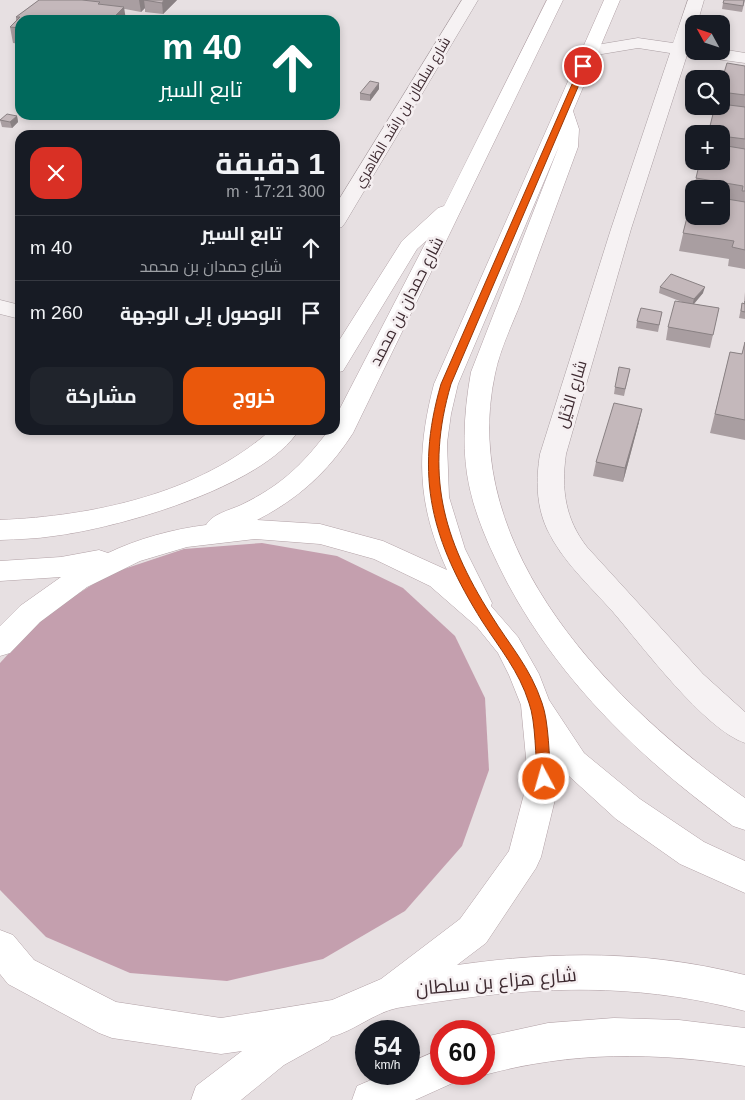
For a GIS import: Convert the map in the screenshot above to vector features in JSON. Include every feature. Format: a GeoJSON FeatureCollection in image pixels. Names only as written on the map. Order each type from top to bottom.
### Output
{"type":"FeatureCollection","features":[{"type":"Feature","properties":{"kind":"main road","name":"شارع حمدان بن محمد"},"geometry":{"type":"LineString","coordinates":[[340,432],[457,201],[555,0]]}},
{"type":"Feature","properties":{"kind":"main road"},"geometry":{"type":"LineString","coordinates":[[612,0],[446,384],[436,418],[432,454],[435,493],[443,525],[462,576],[487,619],[516,660],[536,705],[573,762],[628,809],[692,852],[745,878]]}},
{"type":"Feature","properties":{"kind":"main road"},"geometry":{"type":"LineString","coordinates":[[564,111],[570,129],[568,147],[483,372],[478,407],[477,445],[482,486],[494,528],[518,578],[548,630],[588,682],[639,734],[701,786],[745,816]]}},
{"type":"Feature","properties":{"kind":"main road"},"geometry":{"type":"LineString","coordinates":[[340,358],[409,245],[457,201]]}},
{"type":"Feature","properties":{"kind":"main road"},"geometry":{"type":"LineString","coordinates":[[0,530],[54,527],[165,499],[208,483],[249,461],[280,435]]}},
{"type":"Feature","properties":{"kind":"main road","name":"شارع حمدان بن محمد"},"geometry":{"type":"LineString","coordinates":[[187,537],[239,518],[282,493],[316,464],[338,435]]}},
{"type":"Feature","properties":{"kind":"main road"},"geometry":{"type":"LineString","coordinates":[[0,571],[61,567],[130,554],[187,537],[254,529],[320,534],[374,548],[440,579],[487,619]]}},
{"type":"Feature","properties":{"kind":"main road"},"geometry":{"type":"LineString","coordinates":[[0,645],[30,614],[77,580],[130,554]]}},
{"type":"Feature","properties":{"kind":"main road"},"geometry":{"type":"LineString","coordinates":[[210,1100],[271,1052],[333,1018],[394,991],[473,931],[524,857],[544,779],[536,705]]}},
{"type":"Feature","properties":{"kind":"main road"},"geometry":{"type":"LineString","coordinates":[[0,947],[22,972],[112,1020],[221,1036],[333,1018]]}},
{"type":"Feature","properties":{"kind":"main road","name":"شارع هزاع بن سلطان"},"geometry":{"type":"LineString","coordinates":[[394,991],[472,980],[557,972],[644,975],[745,993]]}},
{"type":"Feature","properties":{"kind":"main road"},"geometry":{"type":"LineString","coordinates":[[495,1053],[510,1048],[586,1036],[665,1036],[745,1047]]}},
{"type":"Feature","properties":{"kind":"main road"},"geometry":{"type":"LineString","coordinates":[[371,1100],[430,1073]]}},
{"type":"Feature","properties":{"kind":"street","name":"شارع سلطان بن راشد الظاهري"},"geometry":{"type":"LineString","coordinates":[[340,215],[470,0]]}},
{"type":"Feature","properties":{"kind":"street","name":"شارع الخَيْل"},"geometry":{"type":"LineString","coordinates":[[694,15],[696,0]]}},
{"type":"Feature","properties":{"kind":"street"},"geometry":{"type":"LineString","coordinates":[[601,26],[638,43]]}},
{"type":"Feature","properties":{"kind":"street"},"geometry":{"type":"LineString","coordinates":[[590,51],[638,43],[685,49]]}},
{"type":"Feature","properties":{"kind":"street"},"geometry":{"type":"LineString","coordinates":[[730,56],[745,58]]}},
{"type":"Feature","properties":{"kind":"street","name":"شارع الخَيْل"},"geometry":{"type":"LineString","coordinates":[[687,60],[621,229],[553,454],[549,486],[551,503],[561,530],[579,556],[693,684],[745,730]]}},
{"type":"Feature","properties":{"kind":"street"},"geometry":{"type":"LineString","coordinates":[[0,307],[15,311]]}},
{"type":"Feature","properties":{"kind":"shaded area"},"geometry":{"type":"Polygon","coordinates":[[[262,543],[337,556],[403,588],[455,636],[485,698],[489,770],[462,846],[405,911],[323,959],[227,981],[130,973],[46,937],[0,890],[0,663],[43,616],[109,574],[184,549],[262,543]]]}},
{"type":"Feature","properties":{"kind":"building"},"geometry":{"type":"Polygon","coordinates":[[[39,0],[82,0],[124,7],[116,15],[19,15],[39,0]]]}},
{"type":"Feature","properties":{"kind":"building"},"geometry":{"type":"Polygon","coordinates":[[[144,0],[164,0],[162,3],[144,0]]]}},
{"type":"Feature","properties":{"kind":"building"},"geometry":{"type":"Polygon","coordinates":[[[724,0],[744,0],[743,6],[723,3],[724,0]]]}},
{"type":"Feature","properties":{"kind":"building"},"geometry":{"type":"Polygon","coordinates":[[[727,63],[745,66],[745,95],[730,93],[730,70],[725,70],[727,63]]]}},
{"type":"Feature","properties":{"kind":"building"},"geometry":{"type":"Polygon","coordinates":[[[370,81],[379,83],[370,95],[360,93],[370,81]]]}},
{"type":"Feature","properties":{"kind":"building"},"geometry":{"type":"Polygon","coordinates":[[[730,105],[745,107],[745,139],[730,137],[730,125],[710,125],[713,115],[730,115],[730,105]]]}},
{"type":"Feature","properties":{"kind":"building"},"geometry":{"type":"Polygon","coordinates":[[[7,114],[15,116],[10,122],[0,120],[7,114]]]}},
{"type":"Feature","properties":{"kind":"building"},"geometry":{"type":"Polygon","coordinates":[[[730,146],[745,149],[745,191],[742,191],[743,186],[730,184],[730,180],[696,178],[698,170],[730,170],[730,146]]]}},
{"type":"Feature","properties":{"kind":"building"},"geometry":{"type":"Polygon","coordinates":[[[730,200],[745,202],[745,250],[732,247],[734,241],[683,233],[685,225],[730,225],[730,200]]]}},
{"type":"Feature","properties":{"kind":"building"},"geometry":{"type":"Polygon","coordinates":[[[671,274],[705,287],[694,299],[660,287],[671,274]]]}},
{"type":"Feature","properties":{"kind":"building"},"geometry":{"type":"Polygon","coordinates":[[[675,301],[719,308],[713,335],[668,327],[675,301]]]}},
{"type":"Feature","properties":{"kind":"building"},"geometry":{"type":"Polygon","coordinates":[[[742,303],[745,304],[745,312],[741,311],[742,303]]]}},
{"type":"Feature","properties":{"kind":"building"},"geometry":{"type":"Polygon","coordinates":[[[641,308],[662,312],[659,325],[637,321],[641,308]]]}},
{"type":"Feature","properties":{"kind":"building"},"geometry":{"type":"Polygon","coordinates":[[[745,342],[745,420],[715,414],[730,352],[742,354],[745,342]]]}},
{"type":"Feature","properties":{"kind":"building"},"geometry":{"type":"Polygon","coordinates":[[[619,367],[630,369],[625,389],[615,387],[619,367]]]}},
{"type":"Feature","properties":{"kind":"building"},"geometry":{"type":"Polygon","coordinates":[[[614,403],[642,409],[625,468],[596,462],[614,403]]]}},
{"type":"Feature","properties":{"kind":"route"},"geometry":{"type":"LineString","coordinates":[[544,779],[536,705],[524,674],[508,645],[487,619],[462,576],[445,533],[435,493],[432,454],[436,418],[446,384],[583,66]]}}]}
